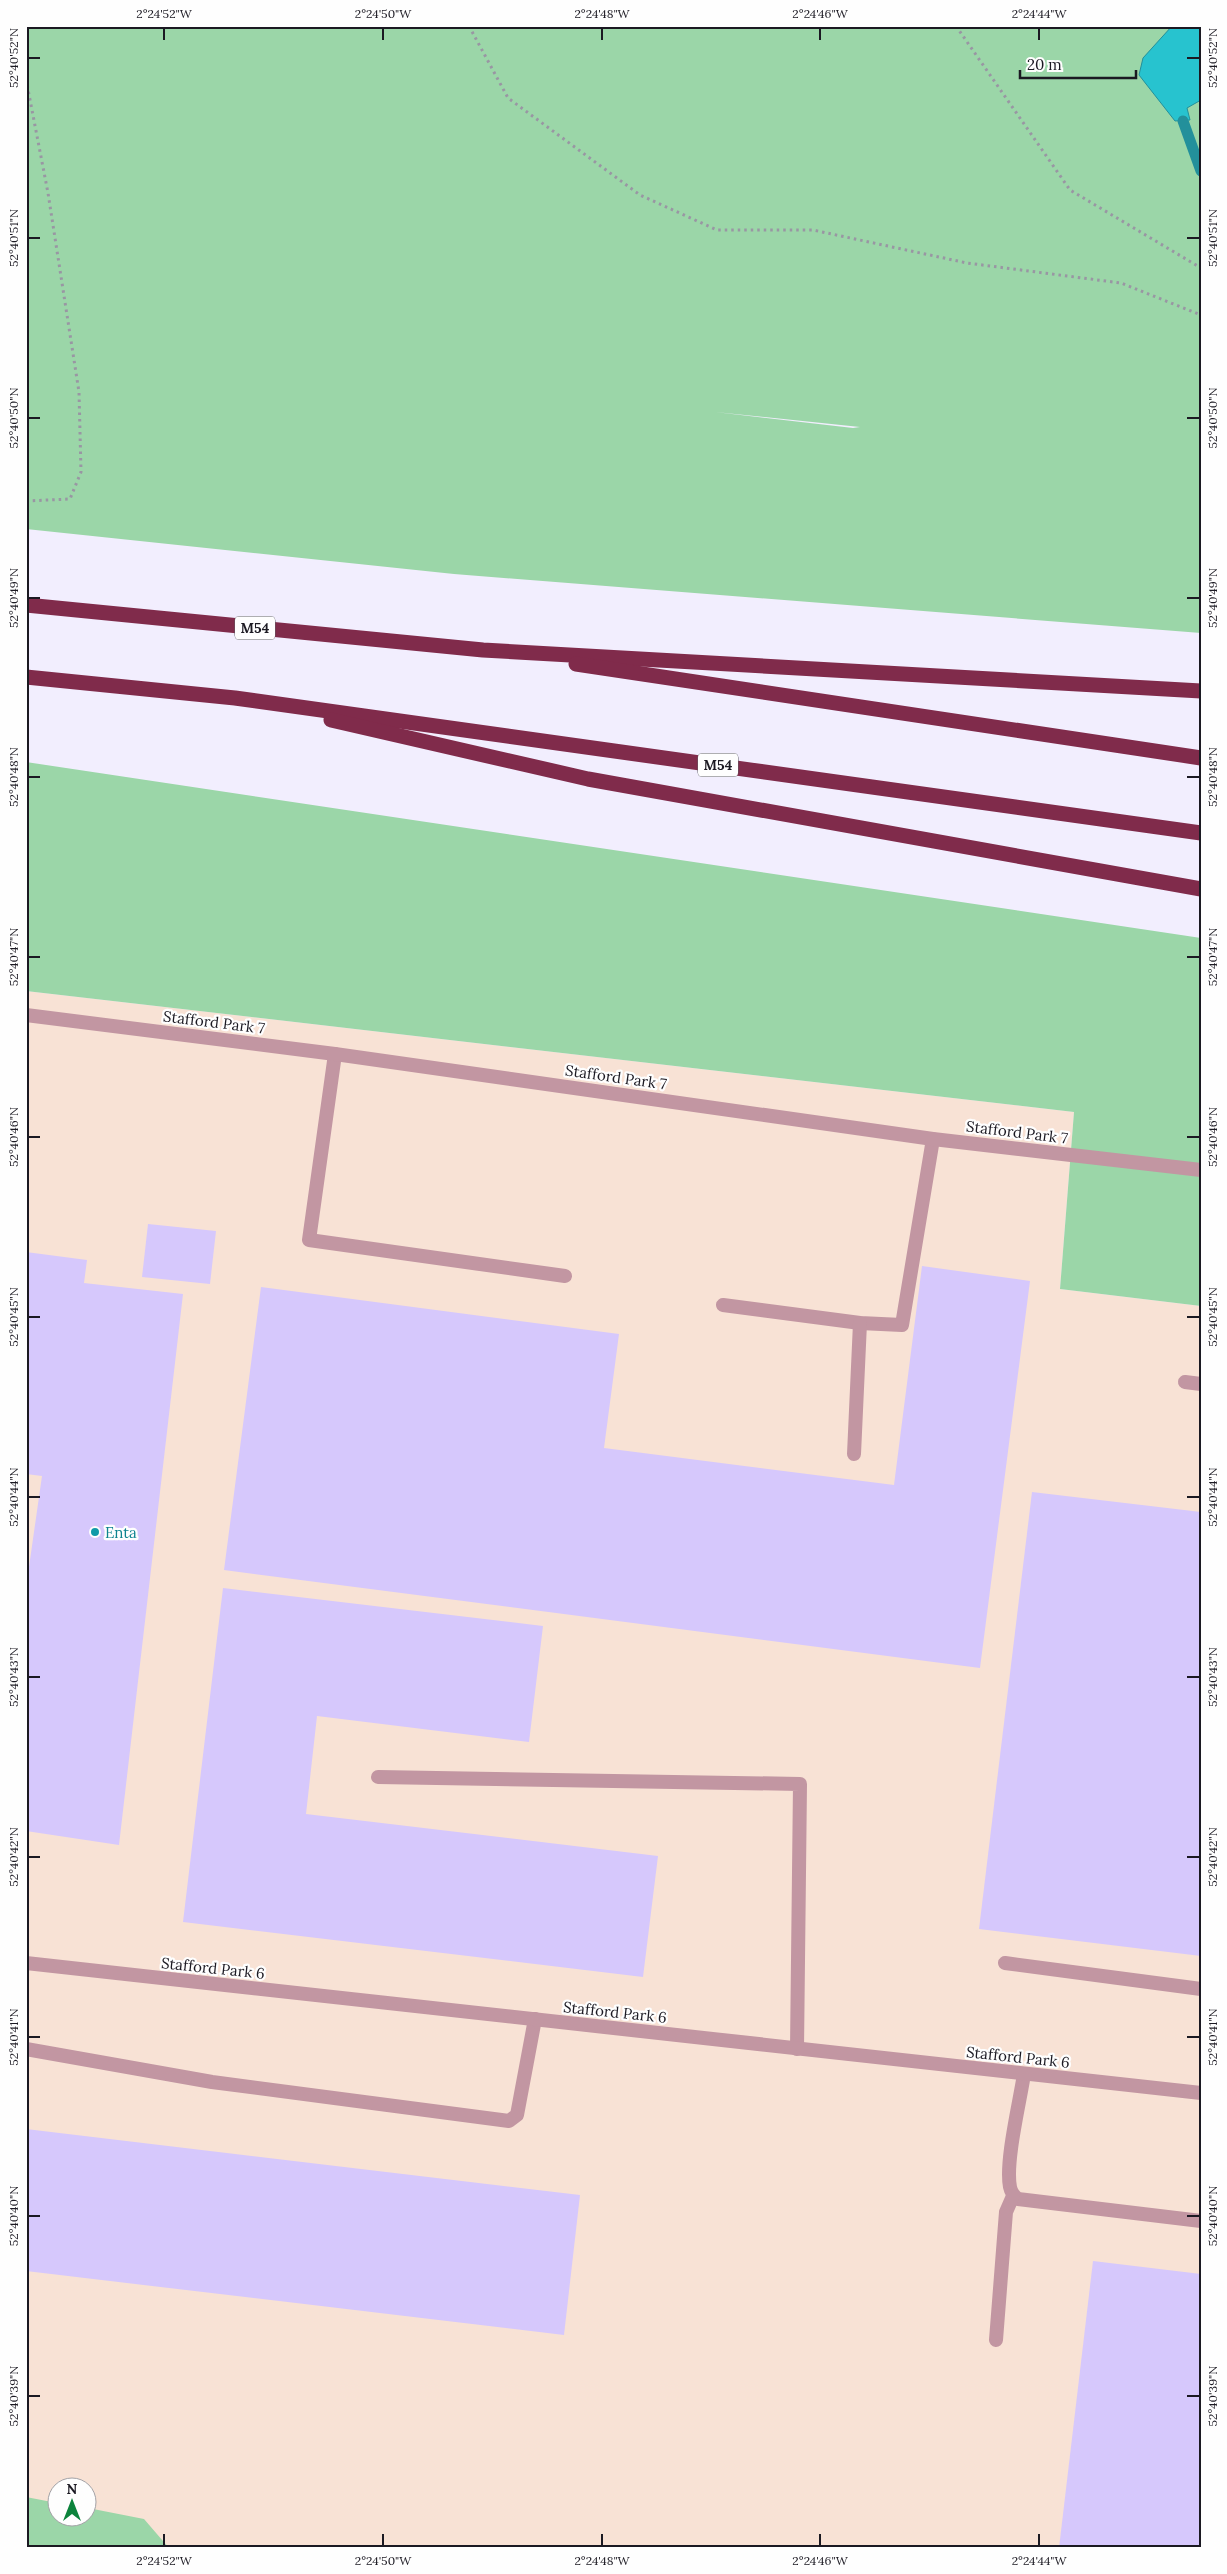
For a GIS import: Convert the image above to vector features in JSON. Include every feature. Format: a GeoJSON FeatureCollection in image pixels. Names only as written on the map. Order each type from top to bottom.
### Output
{"type":"FeatureCollection","features":[{"type":"Feature","properties":{"kind":"highway","name":"M54"},"geometry":{"type":"LineString","coordinates":[[26,605],[483,650],[1201,758]]}},
{"type":"Feature","properties":{"kind":"highway"},"geometry":{"type":"LineString","coordinates":[[483,650],[1201,691]]}},
{"type":"Feature","properties":{"kind":"highway","name":"M54"},"geometry":{"type":"LineString","coordinates":[[26,677],[235,698],[1201,833]]}},
{"type":"Feature","properties":{"kind":"highway"},"geometry":{"type":"LineString","coordinates":[[235,698],[588,779],[1201,889]]}},
{"type":"Feature","properties":{"kind":"street","name":"Stafford Park 7"},"geometry":{"type":"LineString","coordinates":[[26,1016],[335,1054],[933,1139],[1201,1170]]}},
{"type":"Feature","properties":{"kind":"street"},"geometry":{"type":"LineString","coordinates":[[335,1054],[308,1240],[565,1276]]}},
{"type":"Feature","properties":{"kind":"street"},"geometry":{"type":"LineString","coordinates":[[723,1305],[860,1323],[902,1325],[933,1139]]}},
{"type":"Feature","properties":{"kind":"street"},"geometry":{"type":"LineString","coordinates":[[854,1454],[860,1323]]}},
{"type":"Feature","properties":{"kind":"street"},"geometry":{"type":"LineString","coordinates":[[1185,1382],[1201,1384]]}},
{"type":"Feature","properties":{"kind":"street"},"geometry":{"type":"LineString","coordinates":[[378,1777],[800,1784],[796,2049]]}},
{"type":"Feature","properties":{"kind":"street","name":"Stafford Park 6"},"geometry":{"type":"LineString","coordinates":[[26,1963],[1201,2093]]}},
{"type":"Feature","properties":{"kind":"street"},"geometry":{"type":"LineString","coordinates":[[1005,1963],[1201,1989]]}},
{"type":"Feature","properties":{"kind":"street"},"geometry":{"type":"LineString","coordinates":[[26,2048],[212,2082],[509,2121],[517,2115],[535,2020]]}},
{"type":"Feature","properties":{"kind":"street"},"geometry":{"type":"LineString","coordinates":[[1024,2074],[1009,2170],[1010,2189],[1013,2196],[1018,2200],[1201,2221]]}},
{"type":"Feature","properties":{"kind":"street"},"geometry":{"type":"LineString","coordinates":[[996,2340],[1006,2212],[1013,2196]]}},
{"type":"Feature","properties":{"kind":"path"},"geometry":{"type":"LineString","coordinates":[[469,26],[508,98],[640,195],[717,230],[813,230],[967,263],[1121,283],[1201,315]]}},
{"type":"Feature","properties":{"kind":"path"},"geometry":{"type":"LineString","coordinates":[[956,26],[1070,190],[1201,268]]}},
{"type":"Feature","properties":{"kind":"path"},"geometry":{"type":"LineString","coordinates":[[26,79],[48,193],[79,392],[81,472],[70,499],[26,501]]}},
{"type":"Feature","properties":{"kind":"shaded area"},"geometry":{"type":"Polygon","coordinates":[[[26,991],[1074,1112],[1060,1289],[1201,1306],[1201,2548],[26,2548],[26,991]]]}},
{"type":"Feature","properties":{"kind":"green space"},"geometry":{"type":"Polygon","coordinates":[[[26,26],[1201,26],[1201,633],[454,574],[26,529],[26,26]],[[715,412],[853,428],[860,427],[715,412]]]}},
{"type":"Feature","properties":{"kind":"green space"},"geometry":{"type":"Polygon","coordinates":[[[26,762],[1201,938],[1201,1306],[1060,1289],[1074,1112],[26,991],[26,762]]]}},
{"type":"Feature","properties":{"kind":"green space"},"geometry":{"type":"Polygon","coordinates":[[[26,2497],[48,2501],[48,2526],[98,2526],[98,2510],[144,2519],[169,2548],[26,2548],[26,2497]]]}},
{"type":"Feature","properties":{"kind":"water"},"geometry":{"type":"Polygon","coordinates":[[[1172,26],[1201,26],[1201,100],[1187,108],[1190,120],[1175,121],[1139,75],[1143,58],[1172,26]]]}},
{"type":"Feature","properties":{"kind":"building"},"geometry":{"type":"Polygon","coordinates":[[[148,1224],[216,1231],[210,1284],[142,1277],[148,1224]]]}},
{"type":"Feature","properties":{"kind":"building","name":"Enta"},"geometry":{"type":"Polygon","coordinates":[[[26,1252],[87,1260],[84,1283],[183,1294],[119,1845],[26,1831],[26,1588],[42,1476],[26,1474],[26,1252]]]}},
{"type":"Feature","properties":{"kind":"building"},"geometry":{"type":"Polygon","coordinates":[[[922,1266],[1030,1281],[980,1668],[224,1570],[261,1287],[619,1334],[604,1448],[894,1485],[922,1266]]]}},
{"type":"Feature","properties":{"kind":"building"},"geometry":{"type":"Polygon","coordinates":[[[1032,1492],[1201,1512],[1201,1956],[979,1929],[1032,1492]]]}},
{"type":"Feature","properties":{"kind":"building"},"geometry":{"type":"Polygon","coordinates":[[[223,1588],[543,1626],[529,1742],[317,1716],[306,1814],[658,1856],[643,1977],[183,1922],[223,1588]]]}},
{"type":"Feature","properties":{"kind":"building"},"geometry":{"type":"Polygon","coordinates":[[[26,2129],[580,2195],[564,2335],[26,2271],[26,2129]]]}},
{"type":"Feature","properties":{"kind":"building"},"geometry":{"type":"Polygon","coordinates":[[[1093,2261],[1201,2274],[1201,2548],[1059,2548],[1093,2261]]]}},
{"type":"Feature","properties":{"kind":"waterway"},"geometry":{"type":"LineString","coordinates":[[1183,121],[1201,171]]}},
{"type":"Feature","properties":{"kind":"place","name":"Enta"},"geometry":{"type":"Point","coordinates":[95,1532]}}]}
